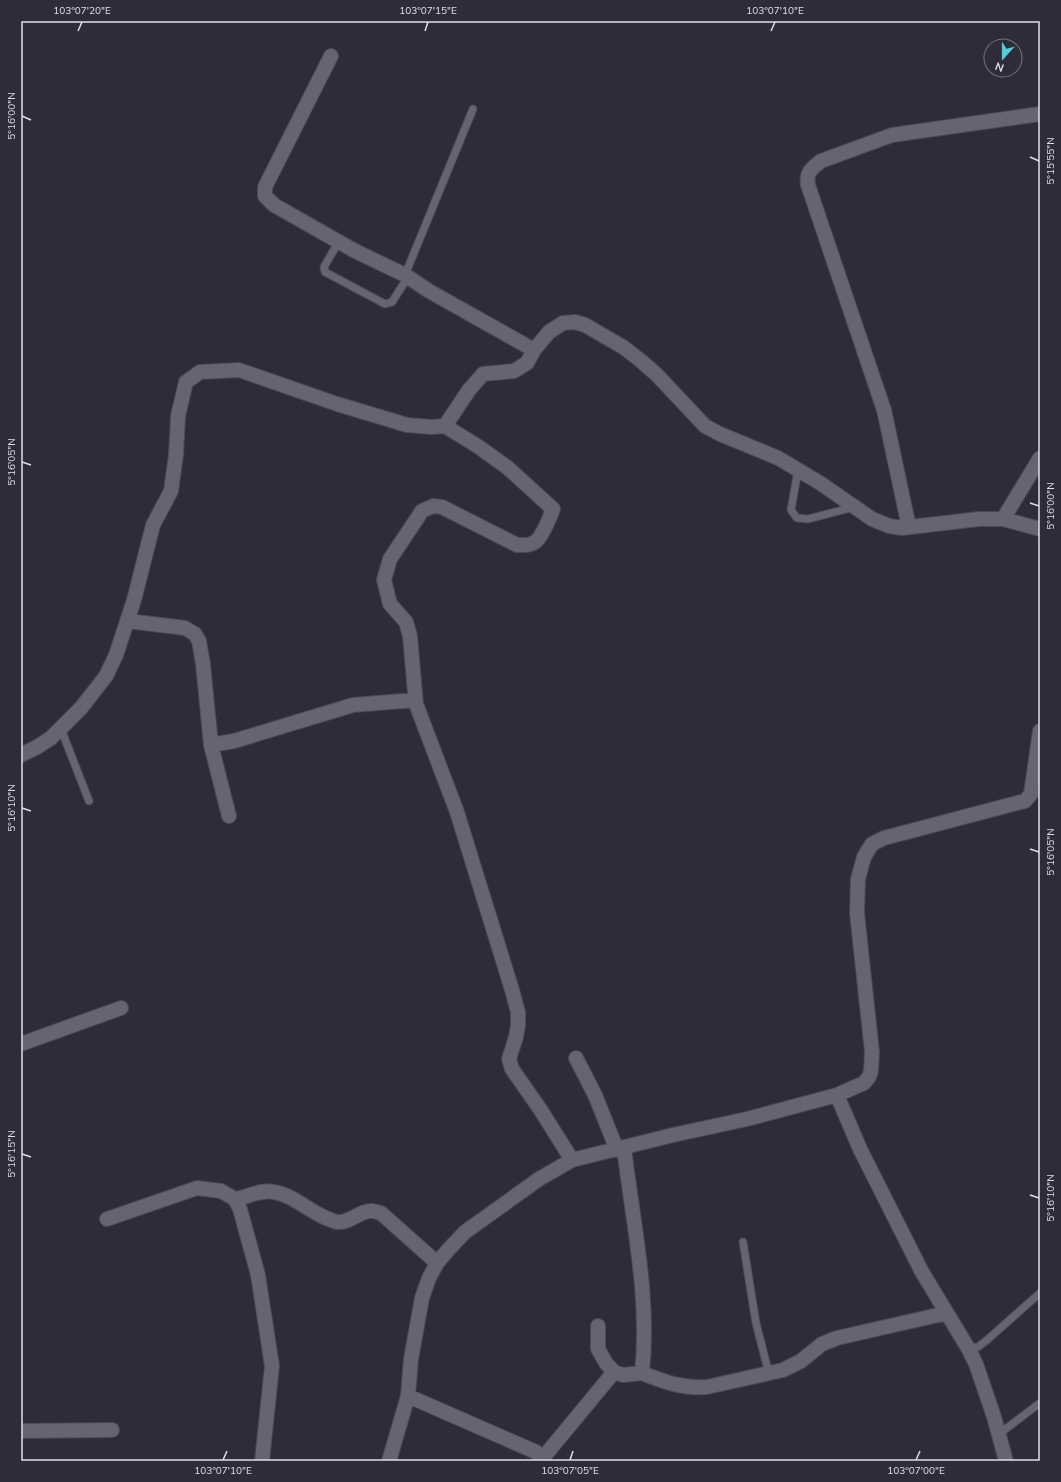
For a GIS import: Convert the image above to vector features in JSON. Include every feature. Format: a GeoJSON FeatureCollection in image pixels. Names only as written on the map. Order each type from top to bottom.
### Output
{"type":"FeatureCollection","features":[{"type":"Feature","properties":{"kind":"street"},"geometry":{"type":"LineString","coordinates":[[331,56],[265,187],[265,196],[274,205],[338,241],[406,276],[429,291],[534,350]]}},
{"type":"Feature","properties":{"kind":"street"},"geometry":{"type":"LineString","coordinates":[[909,527],[884,410],[808,185],[807,177],[812,168],[821,161],[892,135],[1040,114]]}},
{"type":"Feature","properties":{"kind":"street"},"geometry":{"type":"LineString","coordinates":[[445,426],[468,390],[483,374],[514,371],[526,363],[548,332],[563,323],[575,322],[585,325],[623,347],[640,360],[657,375],[705,426],[720,434],[778,458],[872,519],[889,526],[902,528],[979,519],[1004,519],[1040,529]]}},
{"type":"Feature","properties":{"kind":"street"},"geometry":{"type":"LineString","coordinates":[[21,755],[51,738],[61,729],[93,694],[106,676],[116,655],[128,621],[153,525],[171,491],[176,455],[178,416],[186,382],[200,372],[239,370],[337,404],[407,425],[431,427],[445,426],[479,447],[508,468],[553,509],[548,524],[536,542],[526,545],[517,545],[442,507],[432,506],[422,511],[390,559],[384,580],[390,604],[406,622],[410,636],[415,700],[418,711],[457,812],[518,1012],[516,1037],[509,1059],[512,1069],[540,1109],[572,1160]]}},
{"type":"Feature","properties":{"kind":"street"},"geometry":{"type":"LineString","coordinates":[[1004,519],[1040,458]]}},
{"type":"Feature","properties":{"kind":"street"},"geometry":{"type":"LineString","coordinates":[[128,621],[185,628],[195,634],[199,641],[203,664],[211,745],[229,816]]}},
{"type":"Feature","properties":{"kind":"street"},"geometry":{"type":"LineString","coordinates":[[211,745],[234,741],[353,705],[415,700]]}},
{"type":"Feature","properties":{"kind":"street"},"geometry":{"type":"LineString","coordinates":[[389,1461],[408,1396],[411,1359],[422,1298],[429,1278],[437,1263],[465,1232],[539,1179],[572,1160],[673,1135],[747,1119],[837,1095],[864,1083],[869,1077],[871,1071],[872,1052],[857,907],[858,879],[864,857],[872,844],[884,838],[1026,801],[1036,795],[1040,731]]}},
{"type":"Feature","properties":{"kind":"street"},"geometry":{"type":"LineString","coordinates":[[21,1044],[121,1008]]}},
{"type":"Feature","properties":{"kind":"street"},"geometry":{"type":"LineString","coordinates":[[576,1058],[596,1096],[620,1149],[641,1275],[645,1326],[642,1373]]}},
{"type":"Feature","properties":{"kind":"street"},"geometry":{"type":"LineString","coordinates":[[837,1095],[860,1149],[922,1272],[948,1313],[976,1364],[999,1434],[1006,1461]]}},
{"type":"Feature","properties":{"kind":"street"},"geometry":{"type":"LineString","coordinates":[[106,1219],[197,1188],[221,1191],[235,1200],[240,1209],[258,1275],[272,1366],[262,1461]]}},
{"type":"Feature","properties":{"kind":"street"},"geometry":{"type":"LineString","coordinates":[[235,1200],[260,1192],[274,1192],[286,1196],[322,1216],[337,1222],[349,1221],[361,1214],[372,1211],[381,1213],[437,1263]]}},
{"type":"Feature","properties":{"kind":"street"},"geometry":{"type":"LineString","coordinates":[[598,1326],[598,1349],[606,1363],[614,1372],[623,1375],[642,1373],[664,1382],[695,1388],[707,1387],[783,1370],[801,1361],[822,1344],[837,1338],[948,1313]]}},
{"type":"Feature","properties":{"kind":"street"},"geometry":{"type":"LineString","coordinates":[[408,1396],[536,1452],[542,1460],[614,1372]]}},
{"type":"Feature","properties":{"kind":"street"},"geometry":{"type":"LineString","coordinates":[[21,1431],[112,1430]]}},
{"type":"Feature","properties":{"kind":"lane"},"geometry":{"type":"LineString","coordinates":[[338,241],[324,267],[325,272],[384,304],[392,302],[406,276],[473,109]]}},
{"type":"Feature","properties":{"kind":"lane"},"geometry":{"type":"LineString","coordinates":[[798,470],[791,510],[797,518],[808,519],[854,507]]}},
{"type":"Feature","properties":{"kind":"lane"},"geometry":{"type":"LineString","coordinates":[[61,729],[89,801]]}},
{"type":"Feature","properties":{"kind":"lane"},"geometry":{"type":"LineString","coordinates":[[743,1242],[756,1324],[769,1374]]}},
{"type":"Feature","properties":{"kind":"lane"},"geometry":{"type":"LineString","coordinates":[[968,1348],[978,1347],[1040,1293]]}},
{"type":"Feature","properties":{"kind":"lane"},"geometry":{"type":"LineString","coordinates":[[999,1434],[1040,1403]]}}]}
